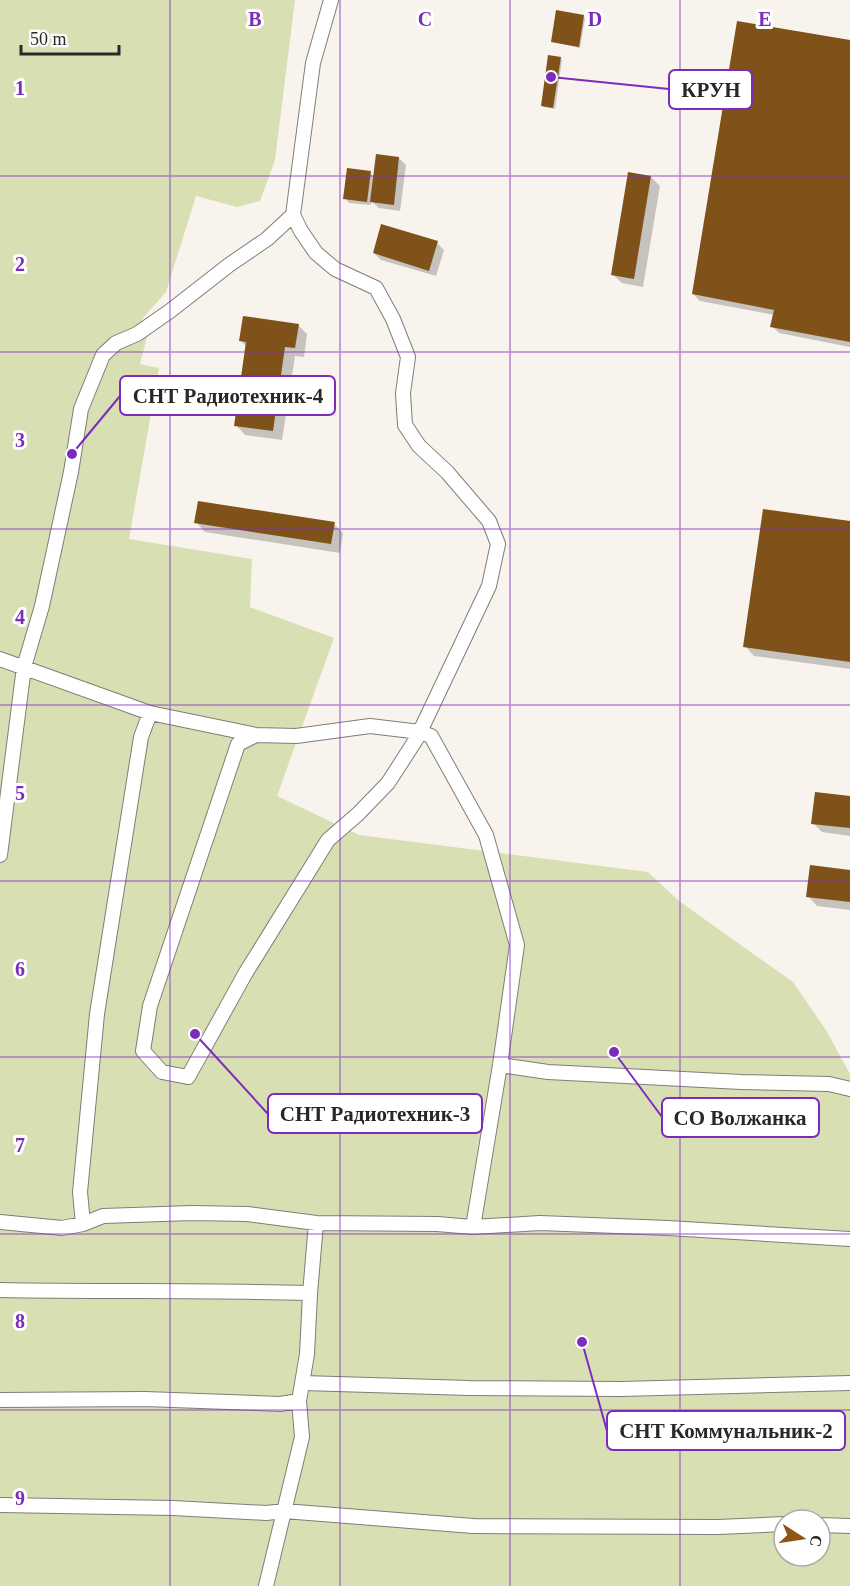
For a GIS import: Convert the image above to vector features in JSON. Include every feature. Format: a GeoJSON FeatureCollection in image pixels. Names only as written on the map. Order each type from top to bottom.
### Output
{"type":"FeatureCollection","features":[{"type":"Feature","properties":{"kind":"street"},"geometry":{"type":"LineString","coordinates":[[256,735],[238,744],[150,1006],[143,1051],[162,1072],[188,1077],[245,974],[328,840],[358,814],[388,783],[420,732],[489,586],[498,544],[489,520],[447,472],[419,447],[405,424],[403,393],[408,357],[393,319],[376,288],[335,269],[316,253],[293,214],[313,63],[331,0]]}},
{"type":"Feature","properties":{"kind":"street"},"geometry":{"type":"LineString","coordinates":[[0,855],[24,667],[42,606],[71,472],[81,409],[103,355],[116,343],[136,334],[185,300],[229,265],[267,239],[293,214]]}},
{"type":"Feature","properties":{"kind":"street"},"geometry":{"type":"LineString","coordinates":[[0,659],[150,713],[256,735],[296,736],[370,726],[420,732],[432,736],[486,835],[517,945],[473,1227]]}},
{"type":"Feature","properties":{"kind":"street"},"geometry":{"type":"LineString","coordinates":[[83,1224],[80,1192],[97,1014],[141,737],[150,713]]}},
{"type":"Feature","properties":{"kind":"street"},"geometry":{"type":"LineString","coordinates":[[500,1065],[548,1072],[829,1084],[850,1089]]}},
{"type":"Feature","properties":{"kind":"street"},"geometry":{"type":"LineString","coordinates":[[0,1222],[63,1228],[83,1224],[103,1216],[247,1214],[316,1223],[437,1224],[473,1227],[540,1223],[850,1239]]}},
{"type":"Feature","properties":{"kind":"street"},"geometry":{"type":"LineString","coordinates":[[266,1586],[302,1437],[299,1401],[307,1354],[316,1223]]}},
{"type":"Feature","properties":{"kind":"street"},"geometry":{"type":"LineString","coordinates":[[0,1290],[310,1293]]}},
{"type":"Feature","properties":{"kind":"street"},"geometry":{"type":"LineString","coordinates":[[303,1383],[609,1389],[850,1383]]}},
{"type":"Feature","properties":{"kind":"street"},"geometry":{"type":"LineString","coordinates":[[0,1400],[145,1399],[280,1404],[299,1401]]}},
{"type":"Feature","properties":{"kind":"street"},"geometry":{"type":"LineString","coordinates":[[0,1505],[173,1508],[266,1513],[284,1511],[473,1526],[718,1527],[772,1525]]}},
{"type":"Feature","properties":{"kind":"street"},"geometry":{"type":"LineString","coordinates":[[832,1525],[850,1526]]}},
{"type":"Feature","properties":{"kind":"green space"},"geometry":{"type":"Polygon","coordinates":[[[0,0],[295,0],[275,160],[260,201],[237,207],[196,196],[166,292],[142,319],[148,333],[140,364],[159,368],[129,539],[252,559],[250,607],[334,638],[277,796],[359,835],[648,872],[679,901],[793,982],[826,1030],[850,1074],[850,1586],[0,1586],[0,0]]]}},
{"type":"Feature","properties":{"kind":"building"},"geometry":{"type":"Polygon","coordinates":[[[556,10],[584,15],[579,47],[551,42],[556,10]]]}},
{"type":"Feature","properties":{"kind":"building"},"geometry":{"type":"Polygon","coordinates":[[[737,21],[850,40],[850,342],[770,327],[774,310],[692,294],[737,21]]]}},
{"type":"Feature","properties":{"kind":"building"},"geometry":{"type":"Polygon","coordinates":[[[548,55],[561,57],[553,108],[541,106],[548,55]]]}},
{"type":"Feature","properties":{"kind":"building"},"geometry":{"type":"Polygon","coordinates":[[[376,154],[399,157],[394,205],[370,202],[376,154]]]}},
{"type":"Feature","properties":{"kind":"building"},"geometry":{"type":"Polygon","coordinates":[[[347,168],[371,171],[367,202],[343,199],[347,168]]]}},
{"type":"Feature","properties":{"kind":"building"},"geometry":{"type":"Polygon","coordinates":[[[628,172],[651,176],[634,279],[611,275],[628,172]]]}},
{"type":"Feature","properties":{"kind":"building"},"geometry":{"type":"Polygon","coordinates":[[[381,224],[438,241],[429,271],[373,253],[381,224]]]}},
{"type":"Feature","properties":{"kind":"building"},"geometry":{"type":"Polygon","coordinates":[[[243,316],[299,324],[295,348],[285,347],[273,431],[234,426],[246,342],[239,341],[243,316]]]}},
{"type":"Feature","properties":{"kind":"building"},"geometry":{"type":"Polygon","coordinates":[[[198,501],[335,522],[331,544],[194,523],[198,501]]]}},
{"type":"Feature","properties":{"kind":"building"},"geometry":{"type":"Polygon","coordinates":[[[763,509],[850,521],[850,662],[743,647],[763,509]]]}},
{"type":"Feature","properties":{"kind":"building"},"geometry":{"type":"Polygon","coordinates":[[[815,792],[850,796],[850,828],[811,824],[815,792]]]}},
{"type":"Feature","properties":{"kind":"building"},"geometry":{"type":"Polygon","coordinates":[[[810,865],[850,870],[850,902],[806,897],[810,865]]]}},
{"type":"Feature","properties":{"kind":"place","name":"КРУН"},"geometry":{"type":"Point","coordinates":[551,77]}},
{"type":"Feature","properties":{"kind":"place","name":"СНТ Радиотехник-4"},"geometry":{"type":"Point","coordinates":[72,454]}},
{"type":"Feature","properties":{"kind":"place","name":"СНТ Радиотехник-3"},"geometry":{"type":"Point","coordinates":[195,1034]}},
{"type":"Feature","properties":{"kind":"place","name":"СО Волжанка"},"geometry":{"type":"Point","coordinates":[614,1052]}},
{"type":"Feature","properties":{"kind":"place","name":"СНТ Коммунальник-2"},"geometry":{"type":"Point","coordinates":[582,1342]}}]}
